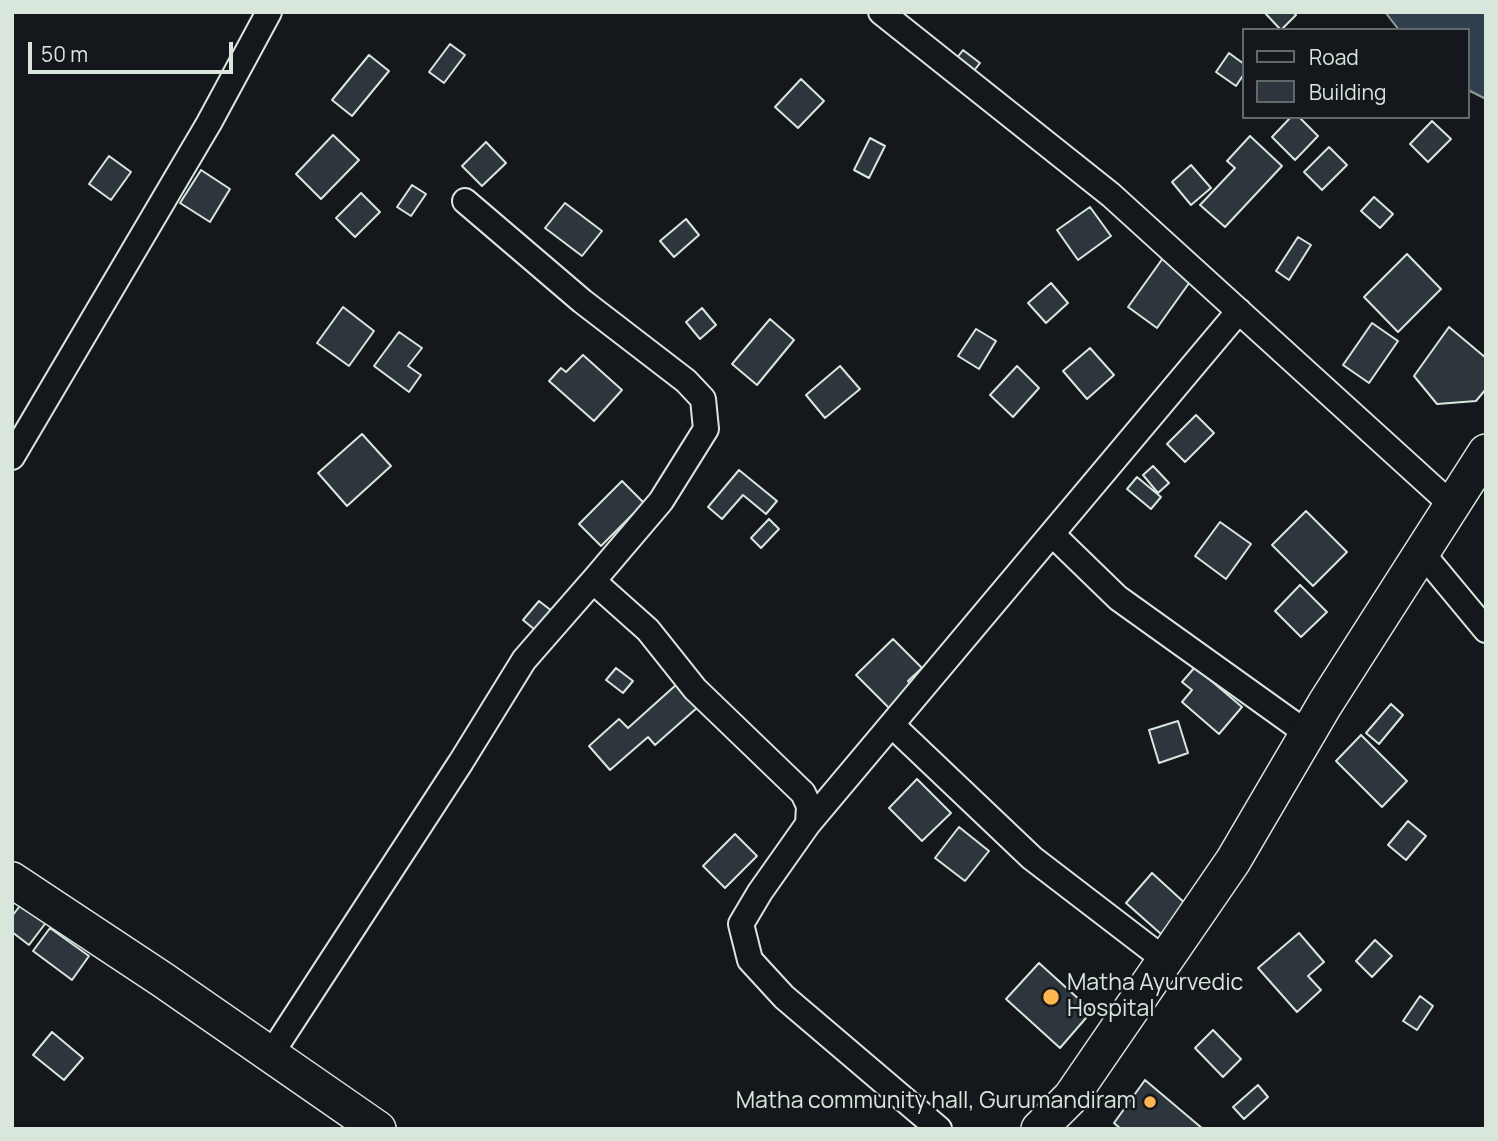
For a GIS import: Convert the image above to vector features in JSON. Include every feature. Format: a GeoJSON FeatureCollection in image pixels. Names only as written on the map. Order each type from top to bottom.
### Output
{"type":"FeatureCollection","features":[{"type":"Feature","properties":{"kind":"street"},"geometry":{"type":"LineString","coordinates":[[12,457],[209,123],[269,12]]}},
{"type":"Feature","properties":{"kind":"street"},"geometry":{"type":"LineString","coordinates":[[881,12],[1111,195],[1452,505]]}},
{"type":"Feature","properties":{"kind":"street"},"geometry":{"type":"LineString","coordinates":[[271,1054],[461,762],[524,660],[661,501],[706,429],[703,399],[686,381],[582,300],[465,201]]}},
{"type":"Feature","properties":{"kind":"street"},"geometry":{"type":"LineString","coordinates":[[939,1129],[784,997],[750,960],[741,924],[808,824],[1239,311]]}},
{"type":"Feature","properties":{"kind":"street"},"geometry":{"type":"LineString","coordinates":[[1039,1129],[1071,1097],[1233,861],[1308,734],[1486,452]]}},
{"type":"Feature","properties":{"kind":"street"},"geometry":{"type":"LineString","coordinates":[[1052,534],[1118,598],[1308,734]]}},
{"type":"Feature","properties":{"kind":"street"},"geometry":{"type":"LineString","coordinates":[[1422,552],[1486,630]]}},
{"type":"Feature","properties":{"kind":"street"},"geometry":{"type":"LineString","coordinates":[[593,581],[648,630],[695,689],[803,793],[808,806],[808,824]]}},
{"type":"Feature","properties":{"kind":"street"},"geometry":{"type":"LineString","coordinates":[[891,725],[1032,858],[1165,960]]}},
{"type":"Feature","properties":{"kind":"street"},"geometry":{"type":"LineString","coordinates":[[12,880],[378,1129]]}},
{"type":"Feature","properties":{"kind":"water"},"geometry":{"type":"Polygon","coordinates":[[[1385,12],[1486,12],[1486,99],[1470,91],[1470,28],[1397,28],[1385,12]]]}},
{"type":"Feature","properties":{"kind":"building"},"geometry":{"type":"Polygon","coordinates":[[[1264,12],[1293,12],[1296,15],[1283,28],[1279,28],[1264,12]]]}},
{"type":"Feature","properties":{"kind":"building"},"geometry":{"type":"Polygon","coordinates":[[[450,44],[465,55],[444,83],[429,72],[450,44]]]}},
{"type":"Feature","properties":{"kind":"building"},"geometry":{"type":"Polygon","coordinates":[[[963,50],[980,63],[970,76],[953,63],[963,50]]]}},
{"type":"Feature","properties":{"kind":"building"},"geometry":{"type":"Polygon","coordinates":[[[1229,53],[1242,63],[1242,77],[1236,86],[1216,72],[1229,53]]]}},
{"type":"Feature","properties":{"kind":"building"},"geometry":{"type":"Polygon","coordinates":[[[369,55],[389,71],[352,116],[332,100],[369,55]]]}},
{"type":"Feature","properties":{"kind":"building"},"geometry":{"type":"Polygon","coordinates":[[[801,79],[824,101],[798,128],[775,107],[801,79]]]}},
{"type":"Feature","properties":{"kind":"building"},"geometry":{"type":"Polygon","coordinates":[[[1289,119],[1301,119],[1318,136],[1295,160],[1272,137],[1289,119]]]}},
{"type":"Feature","properties":{"kind":"building"},"geometry":{"type":"Polygon","coordinates":[[[1432,121],[1451,139],[1428,162],[1410,144],[1432,121]]]}},
{"type":"Feature","properties":{"kind":"building"},"geometry":{"type":"Polygon","coordinates":[[[333,135],[359,160],[321,199],[296,174],[333,135]]]}},
{"type":"Feature","properties":{"kind":"building"},"geometry":{"type":"Polygon","coordinates":[[[1250,136],[1282,166],[1225,227],[1200,205],[1235,168],[1227,161],[1250,136]]]}},
{"type":"Feature","properties":{"kind":"building"},"geometry":{"type":"Polygon","coordinates":[[[870,138],[885,146],[869,178],[854,170],[870,138]]]}},
{"type":"Feature","properties":{"kind":"building"},"geometry":{"type":"Polygon","coordinates":[[[486,142],[506,163],[482,186],[462,166],[486,142]]]}},
{"type":"Feature","properties":{"kind":"building"},"geometry":{"type":"Polygon","coordinates":[[[1329,147],[1347,165],[1322,190],[1304,172],[1329,147]]]}},
{"type":"Feature","properties":{"kind":"building"},"geometry":{"type":"Polygon","coordinates":[[[109,156],[131,172],[111,200],[89,184],[109,156]]]}},
{"type":"Feature","properties":{"kind":"building"},"geometry":{"type":"Polygon","coordinates":[[[1191,165],[1211,188],[1191,205],[1172,182],[1191,165]]]}},
{"type":"Feature","properties":{"kind":"building"},"geometry":{"type":"Polygon","coordinates":[[[201,170],[230,189],[210,222],[180,203],[201,170]]]}},
{"type":"Feature","properties":{"kind":"building"},"geometry":{"type":"Polygon","coordinates":[[[412,185],[426,194],[411,216],[397,207],[412,185]]]}},
{"type":"Feature","properties":{"kind":"building"},"geometry":{"type":"Polygon","coordinates":[[[361,193],[380,212],[355,237],[336,218],[361,193]]]}},
{"type":"Feature","properties":{"kind":"building"},"geometry":{"type":"Polygon","coordinates":[[[1374,197],[1393,214],[1380,228],[1361,211],[1374,197]]]}},
{"type":"Feature","properties":{"kind":"building"},"geometry":{"type":"Polygon","coordinates":[[[565,203],[602,231],[582,256],[545,228],[565,203]]]}},
{"type":"Feature","properties":{"kind":"building"},"geometry":{"type":"Polygon","coordinates":[[[1090,207],[1111,236],[1078,260],[1057,230],[1090,207]]]}},
{"type":"Feature","properties":{"kind":"building"},"geometry":{"type":"Polygon","coordinates":[[[686,219],[699,235],[674,257],[660,241],[686,219]]]}},
{"type":"Feature","properties":{"kind":"building"},"geometry":{"type":"Polygon","coordinates":[[[1298,237],[1311,245],[1289,280],[1276,271],[1298,237]]]}},
{"type":"Feature","properties":{"kind":"building"},"geometry":{"type":"Polygon","coordinates":[[[1407,254],[1441,289],[1398,332],[1364,297],[1407,254]]]}},
{"type":"Feature","properties":{"kind":"building"},"geometry":{"type":"Polygon","coordinates":[[[1163,258],[1192,279],[1157,328],[1128,307],[1163,258]]]}},
{"type":"Feature","properties":{"kind":"building"},"geometry":{"type":"Polygon","coordinates":[[[1051,283],[1068,303],[1046,323],[1028,303],[1051,283]]]}},
{"type":"Feature","properties":{"kind":"building"},"geometry":{"type":"Polygon","coordinates":[[[343,307],[374,331],[349,366],[317,343],[343,307]]]}},
{"type":"Feature","properties":{"kind":"building"},"geometry":{"type":"Polygon","coordinates":[[[702,308],[716,325],[700,339],[686,322],[702,308]]]}},
{"type":"Feature","properties":{"kind":"building"},"geometry":{"type":"Polygon","coordinates":[[[770,319],[794,340],[757,385],[732,364],[770,319]]]}},
{"type":"Feature","properties":{"kind":"building"},"geometry":{"type":"Polygon","coordinates":[[[1372,323],[1398,341],[1369,383],[1343,365],[1372,323]]]}},
{"type":"Feature","properties":{"kind":"building"},"geometry":{"type":"Polygon","coordinates":[[[1449,327],[1486,358],[1486,389],[1476,401],[1437,404],[1414,376],[1449,327]]]}},
{"type":"Feature","properties":{"kind":"building"},"geometry":{"type":"Polygon","coordinates":[[[976,329],[996,341],[979,369],[958,356],[976,329]]]}},
{"type":"Feature","properties":{"kind":"building"},"geometry":{"type":"Polygon","coordinates":[[[399,332],[422,348],[408,366],[421,375],[409,392],[374,366],[399,332]]]}},
{"type":"Feature","properties":{"kind":"building"},"geometry":{"type":"Polygon","coordinates":[[[1090,348],[1114,375],[1087,399],[1063,371],[1090,348]]]}},
{"type":"Feature","properties":{"kind":"building"},"geometry":{"type":"Polygon","coordinates":[[[583,355],[622,390],[594,421],[549,381],[561,368],[566,372],[583,355]]]}},
{"type":"Feature","properties":{"kind":"building"},"geometry":{"type":"Polygon","coordinates":[[[840,366],[860,389],[825,418],[806,395],[840,366]]]}},
{"type":"Feature","properties":{"kind":"building"},"geometry":{"type":"Polygon","coordinates":[[[1017,366],[1039,388],[1013,417],[990,395],[1017,366]]]}},
{"type":"Feature","properties":{"kind":"building"},"geometry":{"type":"Polygon","coordinates":[[[1196,415],[1214,433],[1185,462],[1167,444],[1196,415]]]}},
{"type":"Feature","properties":{"kind":"building"},"geometry":{"type":"Polygon","coordinates":[[[362,434],[391,466],[347,506],[318,473],[362,434]]]}},
{"type":"Feature","properties":{"kind":"building"},"geometry":{"type":"Polygon","coordinates":[[[1153,466],[1169,483],[1158,493],[1143,475],[1153,466]]]}},
{"type":"Feature","properties":{"kind":"building"},"geometry":{"type":"Polygon","coordinates":[[[739,470],[777,501],[766,514],[743,495],[722,519],[708,507],[739,470]]]}},
{"type":"Feature","properties":{"kind":"building"},"geometry":{"type":"Polygon","coordinates":[[[1137,477],[1161,497],[1151,509],[1127,489],[1137,477]]]}},
{"type":"Feature","properties":{"kind":"building"},"geometry":{"type":"Polygon","coordinates":[[[622,481],[644,503],[601,546],[579,524],[622,481]]]}},
{"type":"Feature","properties":{"kind":"building"},"geometry":{"type":"Polygon","coordinates":[[[1306,511],[1347,552],[1313,586],[1272,545],[1306,511]]]}},
{"type":"Feature","properties":{"kind":"building"},"geometry":{"type":"Polygon","coordinates":[[[769,519],[779,529],[761,548],[751,538],[769,519]]]}},
{"type":"Feature","properties":{"kind":"building"},"geometry":{"type":"Polygon","coordinates":[[[1220,522],[1251,544],[1226,579],[1195,556],[1220,522]]]}},
{"type":"Feature","properties":{"kind":"building"},"geometry":{"type":"Polygon","coordinates":[[[1300,585],[1327,612],[1301,637],[1275,611],[1300,585]]]}},
{"type":"Feature","properties":{"kind":"building"},"geometry":{"type":"Polygon","coordinates":[[[539,601],[557,615],[540,634],[523,620],[539,601]]]}},
{"type":"Feature","properties":{"kind":"building"},"geometry":{"type":"Polygon","coordinates":[[[893,639],[922,668],[908,681],[917,690],[894,713],[856,675],[893,639]]]}},
{"type":"Feature","properties":{"kind":"building"},"geometry":{"type":"Polygon","coordinates":[[[1195,667],[1242,707],[1219,734],[1182,702],[1192,690],[1182,682],[1195,667]]]}},
{"type":"Feature","properties":{"kind":"building"},"geometry":{"type":"Polygon","coordinates":[[[616,668],[633,681],[623,693],[606,680],[616,668]]]}},
{"type":"Feature","properties":{"kind":"building"},"geometry":{"type":"Polygon","coordinates":[[[677,684],[698,707],[655,745],[648,737],[610,770],[589,746],[619,719],[628,728],[677,684]]]}},
{"type":"Feature","properties":{"kind":"building"},"geometry":{"type":"Polygon","coordinates":[[[1391,704],[1403,715],[1379,744],[1366,733],[1391,704]]]}},
{"type":"Feature","properties":{"kind":"building"},"geometry":{"type":"Polygon","coordinates":[[[1178,721],[1188,753],[1159,763],[1149,730],[1178,721]]]}},
{"type":"Feature","properties":{"kind":"building"},"geometry":{"type":"Polygon","coordinates":[[[1361,735],[1407,781],[1382,807],[1336,761],[1361,735]]]}},
{"type":"Feature","properties":{"kind":"building"},"geometry":{"type":"Polygon","coordinates":[[[917,779],[951,813],[922,841],[889,808],[917,779]]]}},
{"type":"Feature","properties":{"kind":"building"},"geometry":{"type":"Polygon","coordinates":[[[1408,821],[1426,836],[1406,860],[1388,845],[1408,821]]]}},
{"type":"Feature","properties":{"kind":"building"},"geometry":{"type":"Polygon","coordinates":[[[959,827],[989,851],[965,881],[935,858],[959,827]]]}},
{"type":"Feature","properties":{"kind":"building"},"geometry":{"type":"Polygon","coordinates":[[[735,834],[757,856],[725,888],[703,866],[735,834]]]}},
{"type":"Feature","properties":{"kind":"building"},"geometry":{"type":"Polygon","coordinates":[[[1152,873],[1187,905],[1161,934],[1126,903],[1152,873]]]}},
{"type":"Feature","properties":{"kind":"building"},"geometry":{"type":"Polygon","coordinates":[[[27,897],[51,916],[29,945],[12,932],[12,916],[27,897]]]}},
{"type":"Feature","properties":{"kind":"building"},"geometry":{"type":"Polygon","coordinates":[[[50,928],[89,956],[72,980],[33,951],[50,928]]]}},
{"type":"Feature","properties":{"kind":"building"},"geometry":{"type":"Polygon","coordinates":[[[1299,933],[1324,962],[1308,976],[1321,990],[1297,1012],[1258,968],[1299,933]]]}},
{"type":"Feature","properties":{"kind":"building"},"geometry":{"type":"Polygon","coordinates":[[[1375,940],[1392,956],[1372,977],[1356,961],[1375,940]]]}},
{"type":"Feature","properties":{"kind":"building"},"geometry":{"type":"Polygon","coordinates":[[[1039,963],[1092,1011],[1060,1048],[1006,999],[1039,963]]]}},
{"type":"Feature","properties":{"kind":"building"},"geometry":{"type":"Polygon","coordinates":[[[1420,996],[1433,1006],[1417,1030],[1403,1021],[1420,996]]]}},
{"type":"Feature","properties":{"kind":"building"},"geometry":{"type":"Polygon","coordinates":[[[1213,1030],[1241,1059],[1223,1077],[1195,1048],[1213,1030]]]}},
{"type":"Feature","properties":{"kind":"building"},"geometry":{"type":"Polygon","coordinates":[[[52,1032],[83,1058],[64,1080],[33,1055],[52,1032]]]}},
{"type":"Feature","properties":{"kind":"building","name":"Matha community hall, Gurumandiram"},"geometry":{"type":"Polygon","coordinates":[[[1145,1080],[1203,1129],[1121,1129],[1114,1123],[1145,1080]]]}},
{"type":"Feature","properties":{"kind":"building"},"geometry":{"type":"Polygon","coordinates":[[[1258,1085],[1268,1097],[1244,1119],[1233,1107],[1258,1085]]]}},
{"type":"Feature","properties":{"kind":"place","name":"Matha Ayurvedic Hospital"},"geometry":{"type":"Point","coordinates":[1051,997]}},
{"type":"Feature","properties":{"kind":"place","name":"Matha community hall, Gurumandiram"},"geometry":{"type":"Point","coordinates":[1150,1102]}}]}
